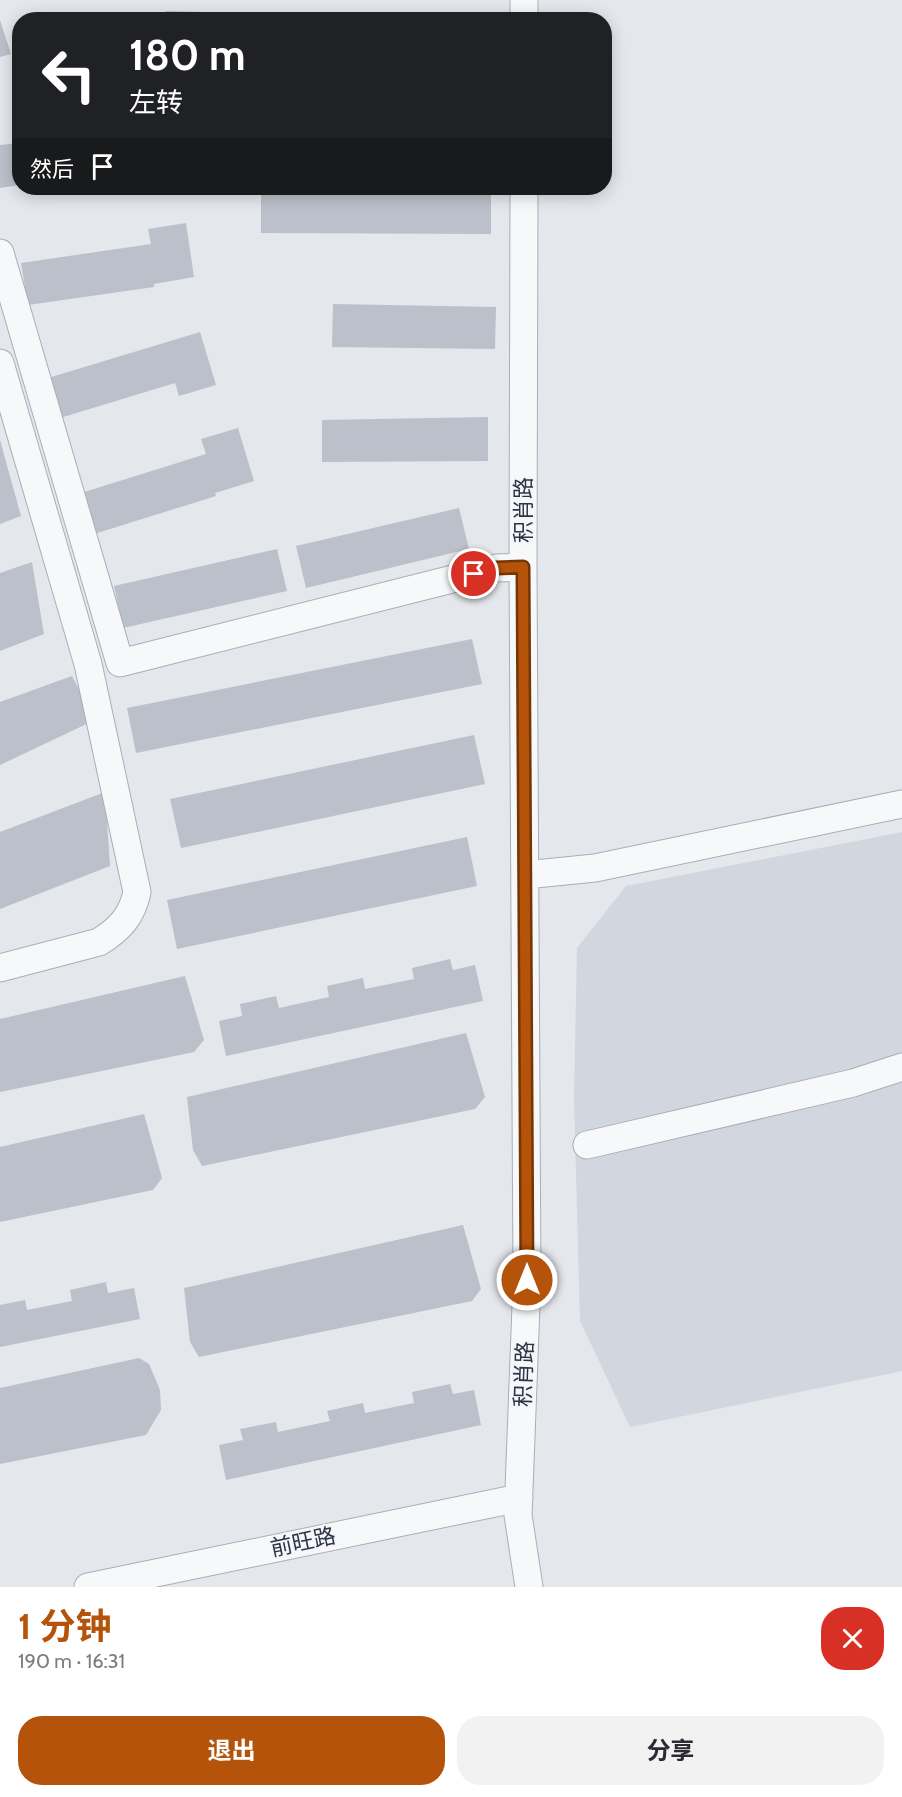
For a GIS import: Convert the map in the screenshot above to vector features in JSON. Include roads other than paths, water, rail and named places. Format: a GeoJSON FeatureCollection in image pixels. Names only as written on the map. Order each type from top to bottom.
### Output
{"type":"FeatureCollection","features":[{"type":"Feature","properties":{"kind":"street","name":"积肖路"},"geometry":{"type":"LineString","coordinates":[[524,195],[523,567],[527,1280],[519,1506],[529,1587]]}},
{"type":"Feature","properties":{"kind":"street"},"geometry":{"type":"LineString","coordinates":[[0,253],[120,663],[496,568],[523,567]]}},
{"type":"Feature","properties":{"kind":"street"},"geometry":{"type":"LineString","coordinates":[[0,363],[88,664],[137,892],[134,907],[124,921],[113,934],[99,942],[0,968]]}},
{"type":"Feature","properties":{"kind":"street"},"geometry":{"type":"LineString","coordinates":[[525,875],[595,868],[902,804]]}},
{"type":"Feature","properties":{"kind":"street"},"geometry":{"type":"LineString","coordinates":[[587,1145],[854,1083],[902,1067]]}},
{"type":"Feature","properties":{"kind":"street","name":"前旺路"},"geometry":{"type":"LineString","coordinates":[[88,1587],[519,1506]]}},
{"type":"Feature","properties":{"kind":"street","name":"前旺路"},"geometry":{"type":"LineString","coordinates":[[177,1587],[519,1506]]}}]}
